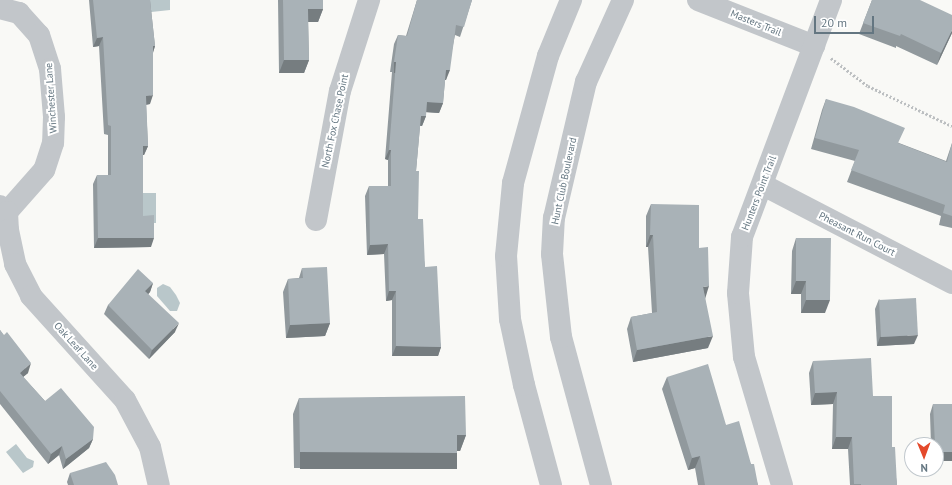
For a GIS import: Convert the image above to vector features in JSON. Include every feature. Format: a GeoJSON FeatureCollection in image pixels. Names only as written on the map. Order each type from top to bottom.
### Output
{"type":"FeatureCollection","features":[{"type":"Feature","properties":{"kind":"street","name":"North Fox Chase Point"},"geometry":{"type":"LineString","coordinates":[[316,220],[340,91],[369,0]]}},
{"type":"Feature","properties":{"kind":"street"},"geometry":{"type":"LineString","coordinates":[[551,485],[524,385],[510,319],[506,256],[513,183],[548,56],[571,0]]}},
{"type":"Feature","properties":{"kind":"street","name":"Hunt Club Boulevard"},"geometry":{"type":"LineString","coordinates":[[600,485],[561,337],[552,254],[554,218],[586,82],[623,0]]}},
{"type":"Feature","properties":{"kind":"street","name":"Masters Trail"},"geometry":{"type":"LineString","coordinates":[[698,0],[814,46]]}},
{"type":"Feature","properties":{"kind":"street","name":"Hunters Point Trail"},"geometry":{"type":"LineString","coordinates":[[782,485],[744,357],[738,293],[742,237],[763,185],[831,0]]}},
{"type":"Feature","properties":{"kind":"street","name":"Winchester Lane"},"geometry":{"type":"LineString","coordinates":[[4,9],[19,13],[30,22],[46,51],[50,69],[54,124],[53,143],[44,170],[4,209]]}},
{"type":"Feature","properties":{"kind":"street","name":"Pheasant Run Court"},"geometry":{"type":"LineString","coordinates":[[763,185],[952,283]]}},
{"type":"Feature","properties":{"kind":"street","name":"Oak Leaf Lane"},"geometry":{"type":"LineString","coordinates":[[4,209],[15,264],[30,296],[125,400],[150,447],[158,485]]}},
{"type":"Feature","properties":{"kind":"path"},"geometry":{"type":"LineString","coordinates":[[814,46],[868,86],[952,126]]}},
{"type":"Feature","properties":{"kind":"shaded area"},"geometry":{"type":"Polygon","coordinates":[[[141,0],[170,0],[170,10],[142,13],[141,0]]]}},
{"type":"Feature","properties":{"kind":"shaded area"},"geometry":{"type":"Polygon","coordinates":[[[141,193],[156,193],[156,223],[141,223],[141,193]]]}},
{"type":"Feature","properties":{"kind":"shaded area"},"geometry":{"type":"Polygon","coordinates":[[[163,284],[170,287],[176,295],[180,303],[177,311],[170,311],[157,296],[157,288],[163,284]]]}},
{"type":"Feature","properties":{"kind":"shaded area"},"geometry":{"type":"Polygon","coordinates":[[[16,444],[27,458],[34,461],[33,467],[23,473],[6,452],[16,444]]]}},
{"type":"Feature","properties":{"kind":"building"},"geometry":{"type":"Polygon","coordinates":[[[93,0],[150,0],[155,46],[153,46],[153,95],[146,96],[148,146],[143,146],[143,216],[154,215],[154,238],[98,238],[97,175],[111,175],[111,126],[108,125],[103,37],[97,38],[93,0]]]}},
{"type":"Feature","properties":{"kind":"building"},"geometry":{"type":"Polygon","coordinates":[[[283,0],[323,0],[323,9],[308,9],[309,60],[284,60],[283,0]]]}},
{"type":"Feature","properties":{"kind":"building"},"geometry":{"type":"Polygon","coordinates":[[[417,0],[472,0],[464,27],[456,25],[450,70],[446,70],[443,103],[427,102],[426,116],[421,116],[416,171],[419,171],[418,219],[423,219],[425,267],[437,266],[441,347],[396,346],[396,291],[389,291],[388,244],[370,245],[369,186],[391,186],[391,150],[389,150],[396,62],[394,62],[398,35],[407,36],[417,0]]]}},
{"type":"Feature","properties":{"kind":"building"},"geometry":{"type":"Polygon","coordinates":[[[872,0],[920,0],[952,15],[952,30],[941,53],[901,34],[900,36],[863,23],[872,0]]]}},
{"type":"Feature","properties":{"kind":"building"},"geometry":{"type":"Polygon","coordinates":[[[826,99],[854,107],[905,128],[898,143],[947,162],[952,143],[952,216],[943,213],[945,205],[851,170],[859,150],[815,138],[826,99]]]}},
{"type":"Feature","properties":{"kind":"building"},"geometry":{"type":"Polygon","coordinates":[[[651,204],[699,205],[699,248],[708,247],[709,286],[703,287],[713,336],[637,350],[631,317],[657,312],[653,235],[650,235],[651,204]]]}},
{"type":"Feature","properties":{"kind":"building"},"geometry":{"type":"Polygon","coordinates":[[[796,238],[831,238],[830,300],[806,300],[806,281],[796,281],[796,238]]]}},
{"type":"Feature","properties":{"kind":"building"},"geometry":{"type":"Polygon","coordinates":[[[327,267],[330,323],[290,325],[288,279],[303,278],[302,268],[327,267]]]}},
{"type":"Feature","properties":{"kind":"building"},"geometry":{"type":"Polygon","coordinates":[[[138,269],[153,283],[145,291],[179,323],[152,350],[108,305],[138,269]]]}},
{"type":"Feature","properties":{"kind":"building"},"geometry":{"type":"Polygon","coordinates":[[[916,298],[918,335],[881,337],[879,300],[916,298]]]}},
{"type":"Feature","properties":{"kind":"building"},"geometry":{"type":"Polygon","coordinates":[[[0,330],[4,335],[7,332],[31,363],[20,373],[45,401],[61,388],[94,427],[93,439],[66,459],[62,446],[51,454],[0,391],[0,330]]]}},
{"type":"Feature","properties":{"kind":"building"},"geometry":{"type":"Polygon","coordinates":[[[871,358],[873,396],[892,396],[892,447],[895,447],[897,485],[854,484],[852,437],[836,437],[837,392],[815,393],[813,361],[871,358]]]}},
{"type":"Feature","properties":{"kind":"building"},"geometry":{"type":"Polygon","coordinates":[[[708,364],[726,425],[739,421],[751,464],[754,464],[758,485],[705,485],[700,456],[692,458],[667,377],[708,364]]]}},
{"type":"Feature","properties":{"kind":"building"},"geometry":{"type":"Polygon","coordinates":[[[465,396],[466,435],[457,435],[457,453],[300,452],[299,398],[465,396]]]}},
{"type":"Feature","properties":{"kind":"building"},"geometry":{"type":"Polygon","coordinates":[[[933,404],[952,404],[952,452],[944,452],[944,437],[935,437],[933,404]]]}},
{"type":"Feature","properties":{"kind":"building"},"geometry":{"type":"Polygon","coordinates":[[[106,462],[115,475],[118,485],[74,485],[70,473],[106,462]]]}}]}
